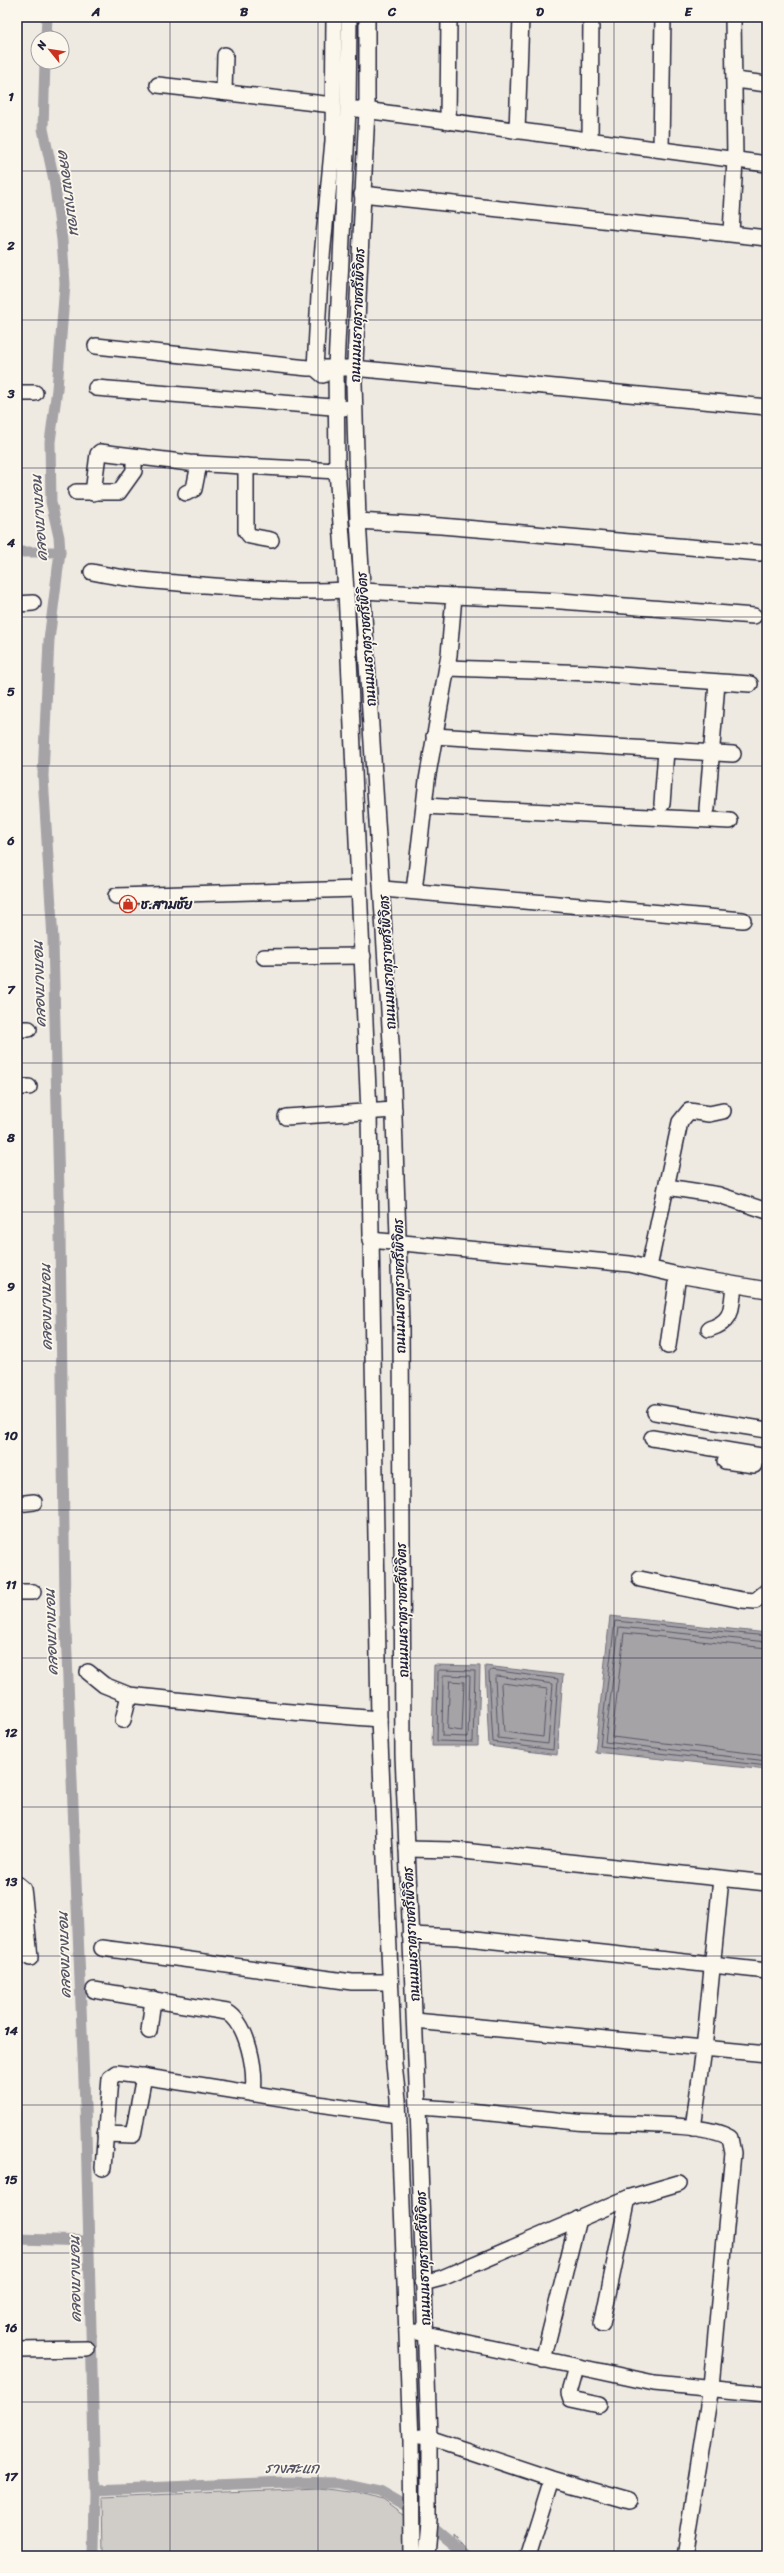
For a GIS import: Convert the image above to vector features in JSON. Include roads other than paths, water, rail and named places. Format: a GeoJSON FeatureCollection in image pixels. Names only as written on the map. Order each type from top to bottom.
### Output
{"type":"FeatureCollection","features":[{"type":"Feature","properties":{"kind":"street"},"geometry":{"type":"LineString","coordinates":[[315,368],[320,286],[333,141],[334,17]]}},
{"type":"Feature","properties":{"kind":"street","name":"ถนนมนธาตุราชศรีพิจิตร"},"geometry":{"type":"LineString","coordinates":[[349,17],[348,108],[336,367],[337,466],[346,590],[369,1113],[379,1719],[390,1982],[398,2115],[405,2330],[411,2437],[411,2503],[419,2552]]}},
{"type":"Feature","properties":{"kind":"street","name":"ถนนมนธาตุราชศรีพิจิตร"},"geometry":{"type":"LineString","coordinates":[[367,17],[367,110],[354,368],[354,408],[362,592],[383,889],[394,1110],[401,1326],[403,1755],[415,2021],[429,2438],[429,2520],[419,2552]]}},
{"type":"Feature","properties":{"kind":"street"},"geometry":{"type":"LineString","coordinates":[[448,122],[449,17]]}},
{"type":"Feature","properties":{"kind":"street"},"geometry":{"type":"LineString","coordinates":[[517,131],[521,17]]}},
{"type":"Feature","properties":{"kind":"street"},"geometry":{"type":"LineString","coordinates":[[590,141],[591,17]]}},
{"type":"Feature","properties":{"kind":"street"},"geometry":{"type":"LineString","coordinates":[[662,149],[663,17]]}},
{"type":"Feature","properties":{"kind":"street"},"geometry":{"type":"LineString","coordinates":[[731,233],[735,160],[734,17]]}},
{"type":"Feature","properties":{"kind":"street"},"geometry":{"type":"LineString","coordinates":[[224,92],[225,55]]}},
{"type":"Feature","properties":{"kind":"street"},"geometry":{"type":"LineString","coordinates":[[735,80],[767,84]]}},
{"type":"Feature","properties":{"kind":"street"},"geometry":{"type":"LineString","coordinates":[[158,85],[333,105]]}},
{"type":"Feature","properties":{"kind":"street"},"geometry":{"type":"LineString","coordinates":[[348,108],[767,164]]}},
{"type":"Feature","properties":{"kind":"street"},"geometry":{"type":"LineString","coordinates":[[362,194],[603,222],[731,233],[767,238]]}},
{"type":"Feature","properties":{"kind":"street"},"geometry":{"type":"LineString","coordinates":[[96,346],[315,368],[354,368],[767,407]]}},
{"type":"Feature","properties":{"kind":"street","name":"ถนนมนธาตุราชศรีพิจิตร"},"geometry":{"type":"LineString","coordinates":[[315,368],[336,388]]}},
{"type":"Feature","properties":{"kind":"street"},"geometry":{"type":"LineString","coordinates":[[96,388],[336,408],[354,408]]}},
{"type":"Feature","properties":{"kind":"street"},"geometry":{"type":"LineString","coordinates":[[17,393],[35,393]]}},
{"type":"Feature","properties":{"kind":"street"},"geometry":{"type":"LineString","coordinates":[[93,493],[98,453],[199,464],[246,466],[337,466],[356,460]]}},
{"type":"Feature","properties":{"kind":"street"},"geometry":{"type":"LineString","coordinates":[[76,492],[119,492],[134,471],[134,456]]}},
{"type":"Feature","properties":{"kind":"street"},"geometry":{"type":"LineString","coordinates":[[186,493],[194,489],[199,464]]}},
{"type":"Feature","properties":{"kind":"street"},"geometry":{"type":"LineString","coordinates":[[246,466],[246,531],[250,536],[271,540]]}},
{"type":"Feature","properties":{"kind":"street"},"geometry":{"type":"LineString","coordinates":[[358,521],[441,526],[760,553]]}},
{"type":"Feature","properties":{"kind":"street"},"geometry":{"type":"LineString","coordinates":[[92,572],[135,581],[259,590],[301,592],[346,590]]}},
{"type":"Feature","properties":{"kind":"street"},"geometry":{"type":"LineString","coordinates":[[362,592],[561,601],[754,616]]}},
{"type":"Feature","properties":{"kind":"street"},"geometry":{"type":"LineString","coordinates":[[414,891],[434,736],[447,668],[454,596]]}},
{"type":"Feature","properties":{"kind":"street"},"geometry":{"type":"LineString","coordinates":[[17,604],[33,603]]}},
{"type":"Feature","properties":{"kind":"street"},"geometry":{"type":"LineString","coordinates":[[447,668],[592,673],[717,683],[750,684]]}},
{"type":"Feature","properties":{"kind":"street"},"geometry":{"type":"LineString","coordinates":[[707,809],[710,753],[717,683]]}},
{"type":"Feature","properties":{"kind":"street"},"geometry":{"type":"LineString","coordinates":[[434,736],[733,754]]}},
{"type":"Feature","properties":{"kind":"street"},"geometry":{"type":"LineString","coordinates":[[662,804],[666,751]]}},
{"type":"Feature","properties":{"kind":"street"},"geometry":{"type":"LineString","coordinates":[[424,806],[730,821]]}},
{"type":"Feature","properties":{"kind":"street"},"geometry":{"type":"LineString","coordinates":[[116,896],[359,889]]}},
{"type":"Feature","properties":{"kind":"street"},"geometry":{"type":"LineString","coordinates":[[383,889],[742,920]]}},
{"type":"Feature","properties":{"kind":"street"},"geometry":{"type":"LineString","coordinates":[[264,957],[362,956]]}},
{"type":"Feature","properties":{"kind":"street"},"geometry":{"type":"LineString","coordinates":[[286,1117],[369,1113],[394,1110]]}},
{"type":"Feature","properties":{"kind":"street"},"geometry":{"type":"LineString","coordinates":[[649,1267],[680,1122],[684,1116],[695,1110],[709,1114],[723,1111]]}},
{"type":"Feature","properties":{"kind":"street"},"geometry":{"type":"LineString","coordinates":[[667,1187],[719,1195],[767,1211]]}},
{"type":"Feature","properties":{"kind":"street"},"geometry":{"type":"LineString","coordinates":[[370,1240],[602,1260],[649,1267],[678,1275],[767,1290]]}},
{"type":"Feature","properties":{"kind":"street"},"geometry":{"type":"LineString","coordinates":[[668,1346],[678,1275]]}},
{"type":"Feature","properties":{"kind":"street"},"geometry":{"type":"LineString","coordinates":[[709,1329],[722,1325],[728,1320],[734,1285]]}},
{"type":"Feature","properties":{"kind":"street"},"geometry":{"type":"LineString","coordinates":[[655,1412],[767,1430]]}},
{"type":"Feature","properties":{"kind":"street"},"geometry":{"type":"LineString","coordinates":[[652,1438],[767,1457]]}},
{"type":"Feature","properties":{"kind":"street"},"geometry":{"type":"LineString","coordinates":[[725,1462],[767,1466]]}},
{"type":"Feature","properties":{"kind":"street"},"geometry":{"type":"LineString","coordinates":[[17,1504],[34,1502]]}},
{"type":"Feature","properties":{"kind":"street"},"geometry":{"type":"LineString","coordinates":[[640,1579],[742,1600],[755,1601],[767,1591]]}},
{"type":"Feature","properties":{"kind":"street"},"geometry":{"type":"LineString","coordinates":[[17,1592],[33,1592]]}},
{"type":"Feature","properties":{"kind":"street"},"geometry":{"type":"LineString","coordinates":[[88,1672],[104,1685],[130,1695],[379,1719]]}},
{"type":"Feature","properties":{"kind":"street"},"geometry":{"type":"LineString","coordinates":[[123,1720],[130,1695]]}},
{"type":"Feature","properties":{"kind":"street"},"geometry":{"type":"LineString","coordinates":[[407,1850],[454,1850],[767,1883]]}},
{"type":"Feature","properties":{"kind":"street"},"geometry":{"type":"LineString","coordinates":[[693,2128],[714,1966],[721,1879]]}},
{"type":"Feature","properties":{"kind":"street"},"geometry":{"type":"LineString","coordinates":[[17,1884],[23,1889],[30,1958]]}},
{"type":"Feature","properties":{"kind":"street"},"geometry":{"type":"LineString","coordinates":[[410,1935],[458,1937],[767,1971]]}},
{"type":"Feature","properties":{"kind":"street"},"geometry":{"type":"LineString","coordinates":[[102,1948],[352,1982],[390,1982]]}},
{"type":"Feature","properties":{"kind":"street"},"geometry":{"type":"LineString","coordinates":[[94,1990],[226,2012],[233,2016],[249,2050],[255,2078],[254,2093]]}},
{"type":"Feature","properties":{"kind":"street"},"geometry":{"type":"LineString","coordinates":[[149,2031],[153,2000]]}},
{"type":"Feature","properties":{"kind":"street"},"geometry":{"type":"LineString","coordinates":[[415,2021],[767,2054]]}},
{"type":"Feature","properties":{"kind":"street"},"geometry":{"type":"LineString","coordinates":[[103,2168],[110,2078],[117,2073],[254,2093],[339,2108],[398,2115]]}},
{"type":"Feature","properties":{"kind":"street"},"geometry":{"type":"LineString","coordinates":[[105,2134],[133,2135],[144,2076]]}},
{"type":"Feature","properties":{"kind":"street"},"geometry":{"type":"LineString","coordinates":[[418,2107],[488,2111],[577,2122],[693,2128],[723,2133],[730,2138],[732,2145],[711,2387],[684,2556]]}},
{"type":"Feature","properties":{"kind":"street"},"geometry":{"type":"LineString","coordinates":[[423,2283],[442,2278],[628,2198],[679,2183]]}},
{"type":"Feature","properties":{"kind":"street"},"geometry":{"type":"LineString","coordinates":[[602,2324],[628,2198]]}},
{"type":"Feature","properties":{"kind":"street"},"geometry":{"type":"LineString","coordinates":[[543,2360],[578,2219]]}},
{"type":"Feature","properties":{"kind":"street"},"geometry":{"type":"LineString","coordinates":[[405,2330],[425,2333],[576,2368],[654,2384],[711,2387],[767,2394]]}},
{"type":"Feature","properties":{"kind":"street"},"geometry":{"type":"LineString","coordinates":[[17,2350],[66,2348],[85,2349]]}},
{"type":"Feature","properties":{"kind":"street"},"geometry":{"type":"LineString","coordinates":[[576,2368],[569,2393],[572,2399],[599,2405]]}},
{"type":"Feature","properties":{"kind":"street"},"geometry":{"type":"LineString","coordinates":[[411,2437],[429,2438],[552,2479],[629,2501]]}},
{"type":"Feature","properties":{"kind":"street"},"geometry":{"type":"LineString","coordinates":[[528,2556],[552,2479]]}},
{"type":"Feature","properties":{"kind":"street"},"geometry":{"type":"LineString","coordinates":[[411,2503],[428,2496]]}},
{"type":"Feature","properties":{"kind":"water"},"geometry":{"type":"Polygon","coordinates":[[[610,1616],[767,1633],[767,1770],[595,1752],[610,1616]]]}},
{"type":"Feature","properties":{"kind":"water"},"geometry":{"type":"Polygon","coordinates":[[[434,1665],[480,1666],[478,1746],[432,1746],[434,1665]]]}},
{"type":"Feature","properties":{"kind":"water"},"geometry":{"type":"Polygon","coordinates":[[[485,1666],[563,1675],[557,1755],[489,1746],[485,1666]]]}},
{"type":"Feature","properties":{"kind":"waterway","name":"คลองบางบอน"},"geometry":{"type":"LineString","coordinates":[[46,30],[47,17]]}},
{"type":"Feature","properties":{"kind":"waterway","name":"คลองบางบอน"},"geometry":{"type":"LineString","coordinates":[[45,70],[43,129],[54,180],[62,240],[65,284],[57,389],[50,442],[51,502],[59,537],[60,552],[49,640],[43,776],[53,940],[60,1234],[65,1605],[86,2131],[95,2490],[94,2556]]}},
{"type":"Feature","properties":{"kind":"waterway"},"geometry":{"type":"LineString","coordinates":[[17,552],[60,552]]}},
{"type":"Feature","properties":{"kind":"waterway"},"geometry":{"type":"LineString","coordinates":[[17,2239],[89,2241]]}},
{"type":"Feature","properties":{"kind":"waterway","name":"รางสะแก"},"geometry":{"type":"LineString","coordinates":[[95,2490],[285,2482],[339,2483],[380,2492],[408,2508],[466,2556]]}},
{"type":"Feature","properties":{"kind":"place","name":"ช.สามชัย"},"geometry":{"type":"Point","coordinates":[128,904]}}]}
